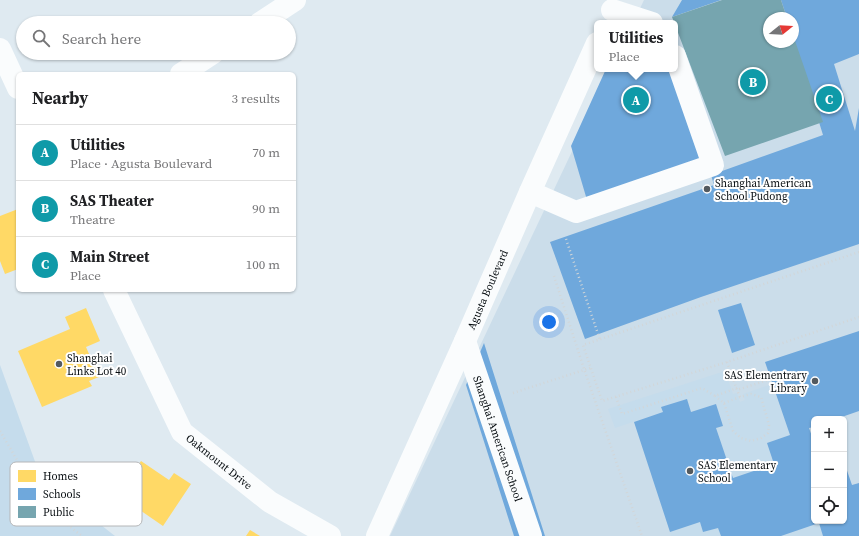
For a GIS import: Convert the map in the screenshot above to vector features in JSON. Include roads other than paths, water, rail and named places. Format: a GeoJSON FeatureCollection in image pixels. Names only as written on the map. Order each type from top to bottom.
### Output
{"type":"FeatureCollection","features":[{"type":"Feature","properties":{"kind":"street"},"geometry":{"type":"LineString","coordinates":[[271,16],[295,0]]}},
{"type":"Feature","properties":{"kind":"street"},"geometry":{"type":"LineString","coordinates":[[611,11],[642,20]]}},
{"type":"Feature","properties":{"kind":"street"},"geometry":{"type":"LineString","coordinates":[[0,49],[16,84]]}},
{"type":"Feature","properties":{"kind":"street","name":"Agusta Boulevard"},"geometry":{"type":"LineString","coordinates":[[377,536],[594,50]]}},
{"type":"Feature","properties":{"kind":"street"},"geometry":{"type":"LineString","coordinates":[[184,72],[202,60]]}},
{"type":"Feature","properties":{"kind":"street"},"geometry":{"type":"LineString","coordinates":[[530,192],[576,212],[713,165],[678,65]]}},
{"type":"Feature","properties":{"kind":"street","name":"Oakmount Drive"},"geometry":{"type":"LineString","coordinates":[[115,292],[182,432],[270,502],[330,536]]}},
{"type":"Feature","properties":{"kind":"street","name":"Shanghai American School"},"geometry":{"type":"LineString","coordinates":[[465,341],[531,536]]}},
{"type":"Feature","properties":{"kind":"place","name":"SAS Theater"},"geometry":{"type":"Point","coordinates":[753,82]}},
{"type":"Feature","properties":{"kind":"place","name":"Main Street"},"geometry":{"type":"Point","coordinates":[829,99]}},
{"type":"Feature","properties":{"kind":"place","name":"Utilities"},"geometry":{"type":"Point","coordinates":[636,100]}},
{"type":"Feature","properties":{"kind":"place","name":"Shanghai American School Pudong"},"geometry":{"type":"Point","coordinates":[707,189]}},
{"type":"Feature","properties":{"kind":"place","name":"Shanghai Links Lot 40"},"geometry":{"type":"Point","coordinates":[59,364]}},
{"type":"Feature","properties":{"kind":"place","name":"SAS Elementrary Library"},"geometry":{"type":"Point","coordinates":[815,381]}},
{"type":"Feature","properties":{"kind":"place","name":"SAS Elementary School"},"geometry":{"type":"Point","coordinates":[690,471]}}]}
